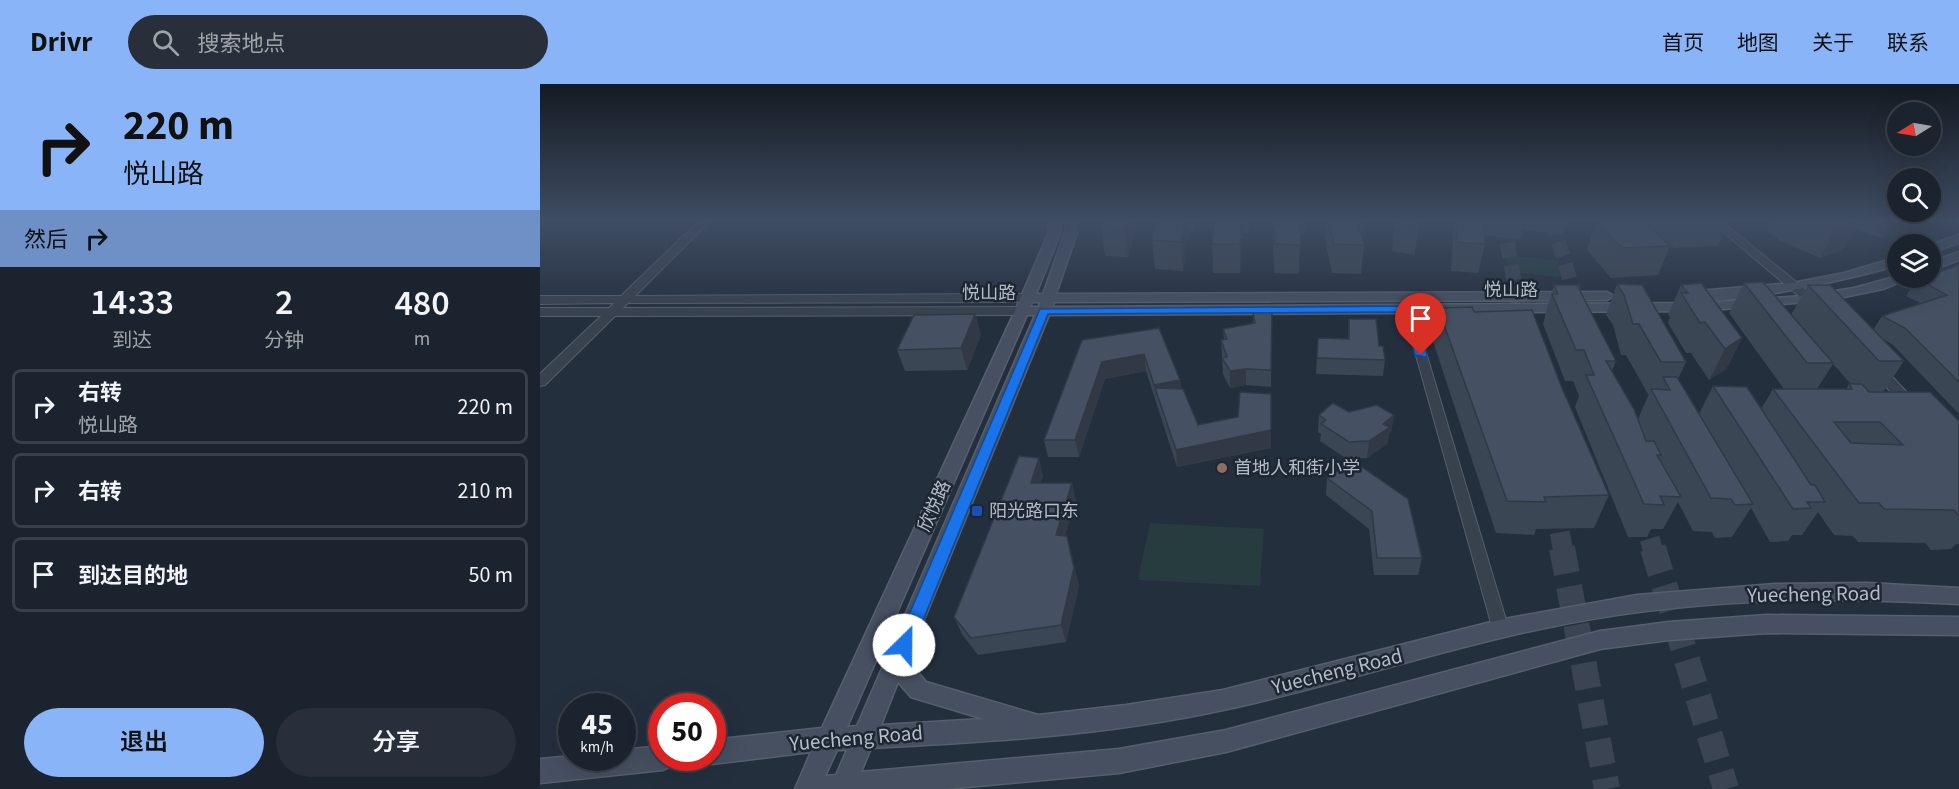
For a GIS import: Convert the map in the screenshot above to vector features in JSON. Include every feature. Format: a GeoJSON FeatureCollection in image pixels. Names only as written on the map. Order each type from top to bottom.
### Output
{"type":"FeatureCollection","features":[{"type":"Feature","properties":{"kind":"main road","name":"欣悦路"},"geometry":{"type":"LineString","coordinates":[[807,789],[1046,253]]}},
{"type":"Feature","properties":{"kind":"main road","name":"欣悦路"},"geometry":{"type":"LineString","coordinates":[[843,788],[1046,304],[1064,253]]}},
{"type":"Feature","properties":{"kind":"main road"},"geometry":{"type":"LineString","coordinates":[[1941,263],[1959,256]]}},
{"type":"Feature","properties":{"kind":"main road","name":"悦山路"},"geometry":{"type":"LineString","coordinates":[[1025,304],[1689,296],[1798,288],[1887,264]]}},
{"type":"Feature","properties":{"kind":"main road","name":"悦山路"},"geometry":{"type":"LineString","coordinates":[[1046,304],[1408,309],[1701,307],[1812,299],[1855,292],[1887,283]]}},
{"type":"Feature","properties":{"kind":"main road","name":"Yuecheng Road"},"geometry":{"type":"LineString","coordinates":[[726,750],[829,739],[1041,724],[1119,716],[1222,700],[1501,630],[1590,610],[1659,601],[1836,592],[1959,596]]}},
{"type":"Feature","properties":{"kind":"main road","name":"Yuecheng Road"},"geometry":{"type":"LineString","coordinates":[[814,789],[1119,761],[1226,741],[1600,640],[1669,631],[1767,624],[1959,626]]}},
{"type":"Feature","properties":{"kind":"main road"},"geometry":{"type":"LineString","coordinates":[[904,645],[906,675],[919,690],[1041,724]]}},
{"type":"Feature","properties":{"kind":"main road"},"geometry":{"type":"LineString","coordinates":[[540,771],[648,760]]}},
{"type":"Feature","properties":{"kind":"street"},"geometry":{"type":"LineString","coordinates":[[540,382],[673,253]]}},
{"type":"Feature","properties":{"kind":"street"},"geometry":{"type":"LineString","coordinates":[[1755,253],[1812,299],[1828,317]]}},
{"type":"Feature","properties":{"kind":"street","name":"悦山路"},"geometry":{"type":"LineString","coordinates":[[540,300],[1025,304]]}},
{"type":"Feature","properties":{"kind":"street","name":"悦山路"},"geometry":{"type":"LineString","coordinates":[[540,312],[1025,304]]}},
{"type":"Feature","properties":{"kind":"street"},"geometry":{"type":"LineString","coordinates":[[1408,309],[1501,630]]}},
{"type":"Feature","properties":{"kind":"street"},"geometry":{"type":"LineString","coordinates":[[1869,360],[1918,412]]}},
{"type":"Feature","properties":{"kind":"green space"},"geometry":{"type":"Polygon","coordinates":[[[1507,255],[1558,261],[1560,277],[1507,271],[1507,255]]]}},
{"type":"Feature","properties":{"kind":"green space"},"geometry":{"type":"Polygon","coordinates":[[[1150,523],[1264,529],[1260,586],[1138,580],[1150,523]]]}},
{"type":"Feature","properties":{"kind":"building"},"geometry":{"type":"Polygon","coordinates":[[[1959,265],[1959,382],[1905,328],[1882,316],[1947,295],[1934,288],[1941,288],[1941,271],[1959,265]]]}},
{"type":"Feature","properties":{"kind":"building"},"geometry":{"type":"Polygon","coordinates":[[[1763,282],[1833,363],[1807,363],[1744,283],[1763,282]]]}},
{"type":"Feature","properties":{"kind":"building"},"geometry":{"type":"Polygon","coordinates":[[[1701,283],[1742,338],[1725,349],[1705,322],[1700,323],[1681,293],[1688,293],[1681,285],[1701,283]]]}},
{"type":"Feature","properties":{"kind":"building"},"geometry":{"type":"Polygon","coordinates":[[[1617,284],[1642,285],[1686,362],[1661,362],[1639,324],[1633,324],[1624,295],[1617,284]]]}},
{"type":"Feature","properties":{"kind":"building"},"geometry":{"type":"Polygon","coordinates":[[[1554,285],[1577,285],[1616,361],[1606,361],[1634,409],[1646,441],[1654,441],[1661,455],[1657,455],[1681,497],[1660,496],[1664,505],[1644,504],[1586,375],[1594,375],[1584,350],[1576,350],[1552,294],[1558,294],[1554,285]]]}},
{"type":"Feature","properties":{"kind":"building"},"geometry":{"type":"Polygon","coordinates":[[[1808,285],[1830,285],[1904,361],[1879,361],[1808,285]]]}},
{"type":"Feature","properties":{"kind":"building"},"geometry":{"type":"Polygon","coordinates":[[[1472,307],[1474,312],[1532,310],[1562,388],[1609,495],[1544,497],[1546,502],[1507,501],[1438,308],[1472,307]]]}},
{"type":"Feature","properties":{"kind":"building"},"geometry":{"type":"Polygon","coordinates":[[[1272,311],[1271,370],[1230,371],[1222,358],[1227,357],[1221,340],[1227,339],[1223,329],[1255,323],[1253,313],[1272,311]]]}},
{"type":"Feature","properties":{"kind":"building"},"geometry":{"type":"Polygon","coordinates":[[[975,314],[961,348],[897,350],[914,315],[975,314]]]}},
{"type":"Feature","properties":{"kind":"building"},"geometry":{"type":"Polygon","coordinates":[[[1349,319],[1376,319],[1379,346],[1383,346],[1385,360],[1317,358],[1318,338],[1349,339],[1349,319]]]}},
{"type":"Feature","properties":{"kind":"building"},"geometry":{"type":"Polygon","coordinates":[[[1159,328],[1180,380],[1154,385],[1144,354],[1102,362],[1075,440],[1044,440],[1082,340],[1159,328]]]}},
{"type":"Feature","properties":{"kind":"building"},"geometry":{"type":"Polygon","coordinates":[[[1663,377],[1677,377],[1753,504],[1735,505],[1731,499],[1711,498],[1651,389],[1670,390],[1663,377]]]}},
{"type":"Feature","properties":{"kind":"building"},"geometry":{"type":"Polygon","coordinates":[[[1849,384],[1862,384],[1869,392],[1930,392],[1959,421],[1959,516],[1954,510],[1884,509],[1879,503],[1859,503],[1773,389],[1852,389],[1849,384]],[[1834,422],[1851,443],[1903,445],[1880,422],[1834,422]]]}},
{"type":"Feature","properties":{"kind":"building"},"geometry":{"type":"Polygon","coordinates":[[[1713,386],[1747,387],[1811,485],[1815,485],[1825,502],[1807,502],[1811,508],[1793,509],[1713,386]]]}},
{"type":"Feature","properties":{"kind":"building"},"geometry":{"type":"Polygon","coordinates":[[[1155,388],[1183,389],[1198,425],[1238,417],[1240,392],[1271,394],[1271,430],[1176,450],[1155,388]]]}},
{"type":"Feature","properties":{"kind":"building"},"geometry":{"type":"Polygon","coordinates":[[[1333,403],[1349,412],[1377,405],[1394,415],[1383,424],[1390,427],[1369,441],[1349,442],[1321,424],[1326,420],[1319,415],[1333,403]]]}},
{"type":"Feature","properties":{"kind":"building"},"geometry":{"type":"Polygon","coordinates":[[[1019,456],[1039,458],[1031,483],[1072,483],[1056,535],[1067,536],[1074,568],[1061,625],[971,638],[954,617],[1019,456]]]}},
{"type":"Feature","properties":{"kind":"building"},"geometry":{"type":"Polygon","coordinates":[[[1352,460],[1408,499],[1422,558],[1377,558],[1372,511],[1327,478],[1352,460]]]}},
{"type":"Feature","properties":{"kind":"tunnel"},"geometry":{"type":"LineString","coordinates":[[1509,253],[1523,330]]}},
{"type":"Feature","properties":{"kind":"tunnel"},"geometry":{"type":"LineString","coordinates":[[1562,253],[1579,310]]}},
{"type":"Feature","properties":{"kind":"tunnel"},"geometry":{"type":"LineString","coordinates":[[1554,503],[1563,550]]}},
{"type":"Feature","properties":{"kind":"tunnel"},"geometry":{"type":"LineString","coordinates":[[1641,510],[1653,550]]}},
{"type":"Feature","properties":{"kind":"tunnel"},"geometry":{"type":"LineString","coordinates":[[1562,548],[1607,789]]}},
{"type":"Feature","properties":{"kind":"tunnel"},"geometry":{"type":"LineString","coordinates":[[1653,548],[1726,789]]}},
{"type":"Feature","properties":{"kind":"place","name":"首地人和街小学"},"geometry":{"type":"Point","coordinates":[1222,468]}},
{"type":"Feature","properties":{"kind":"place","name":"阳光路口东"},"geometry":{"type":"Point","coordinates":[977,511]}},
{"type":"Feature","properties":{"kind":"route"},"geometry":{"type":"LineString","coordinates":[[904,645],[1044,311],[1408,309],[1421,355]]}}]}
